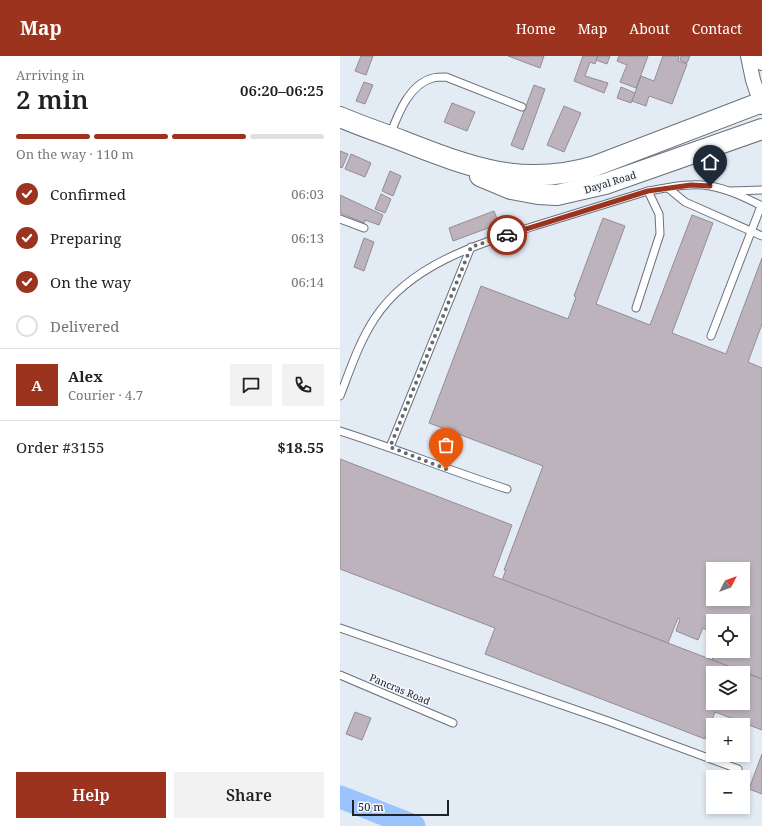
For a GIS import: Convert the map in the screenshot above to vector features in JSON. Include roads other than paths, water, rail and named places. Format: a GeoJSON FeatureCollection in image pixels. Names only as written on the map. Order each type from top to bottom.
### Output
{"type":"FeatureCollection","features":[{"type":"Feature","properties":{"kind":"street"},"geometry":{"type":"LineString","coordinates":[[748,56],[761,104]]}},
{"type":"Feature","properties":{"kind":"street"},"geometry":{"type":"LineString","coordinates":[[759,56],[762,63]]}},
{"type":"Feature","properties":{"kind":"street","name":"Dayal Road"},"geometry":{"type":"LineString","coordinates":[[340,117],[458,163],[498,172],[526,175],[570,173],[664,141],[761,104]]}},
{"type":"Feature","properties":{"kind":"street","name":"Dayal Road"},"geometry":{"type":"LineString","coordinates":[[458,163],[484,178],[511,189],[538,194],[557,195],[605,184],[762,129]]}},
{"type":"Feature","properties":{"kind":"lane"},"geometry":{"type":"LineString","coordinates":[[389,137],[399,112],[407,98],[418,86],[433,78],[446,77],[522,107]]}},
{"type":"Feature","properties":{"kind":"lane"},"geometry":{"type":"LineString","coordinates":[[340,396],[354,359],[375,318],[401,289],[429,269],[471,247],[648,191],[691,185],[710,186],[727,191],[762,206],[750,231],[711,336]]}},
{"type":"Feature","properties":{"kind":"lane"},"geometry":{"type":"LineString","coordinates":[[668,188],[685,202],[762,236]]}},
{"type":"Feature","properties":{"kind":"lane"},"geometry":{"type":"LineString","coordinates":[[727,191],[762,190]]}},
{"type":"Feature","properties":{"kind":"lane"},"geometry":{"type":"LineString","coordinates":[[636,308],[660,234],[659,214],[648,191]]}},
{"type":"Feature","properties":{"kind":"lane"},"geometry":{"type":"LineString","coordinates":[[340,219],[364,228]]}},
{"type":"Feature","properties":{"kind":"lane"},"geometry":{"type":"LineString","coordinates":[[390,447],[471,247]]}},
{"type":"Feature","properties":{"kind":"lane"},"geometry":{"type":"LineString","coordinates":[[340,431],[390,447],[459,474],[507,490]]}},
{"type":"Feature","properties":{"kind":"lane"},"geometry":{"type":"LineString","coordinates":[[340,628],[738,769]]}},
{"type":"Feature","properties":{"kind":"lane","name":"Pancras Road"},"geometry":{"type":"LineString","coordinates":[[340,675],[453,723]]}},
{"type":"Feature","properties":{"kind":"waterway"},"geometry":{"type":"LineString","coordinates":[[340,797],[414,826]]}}]}
